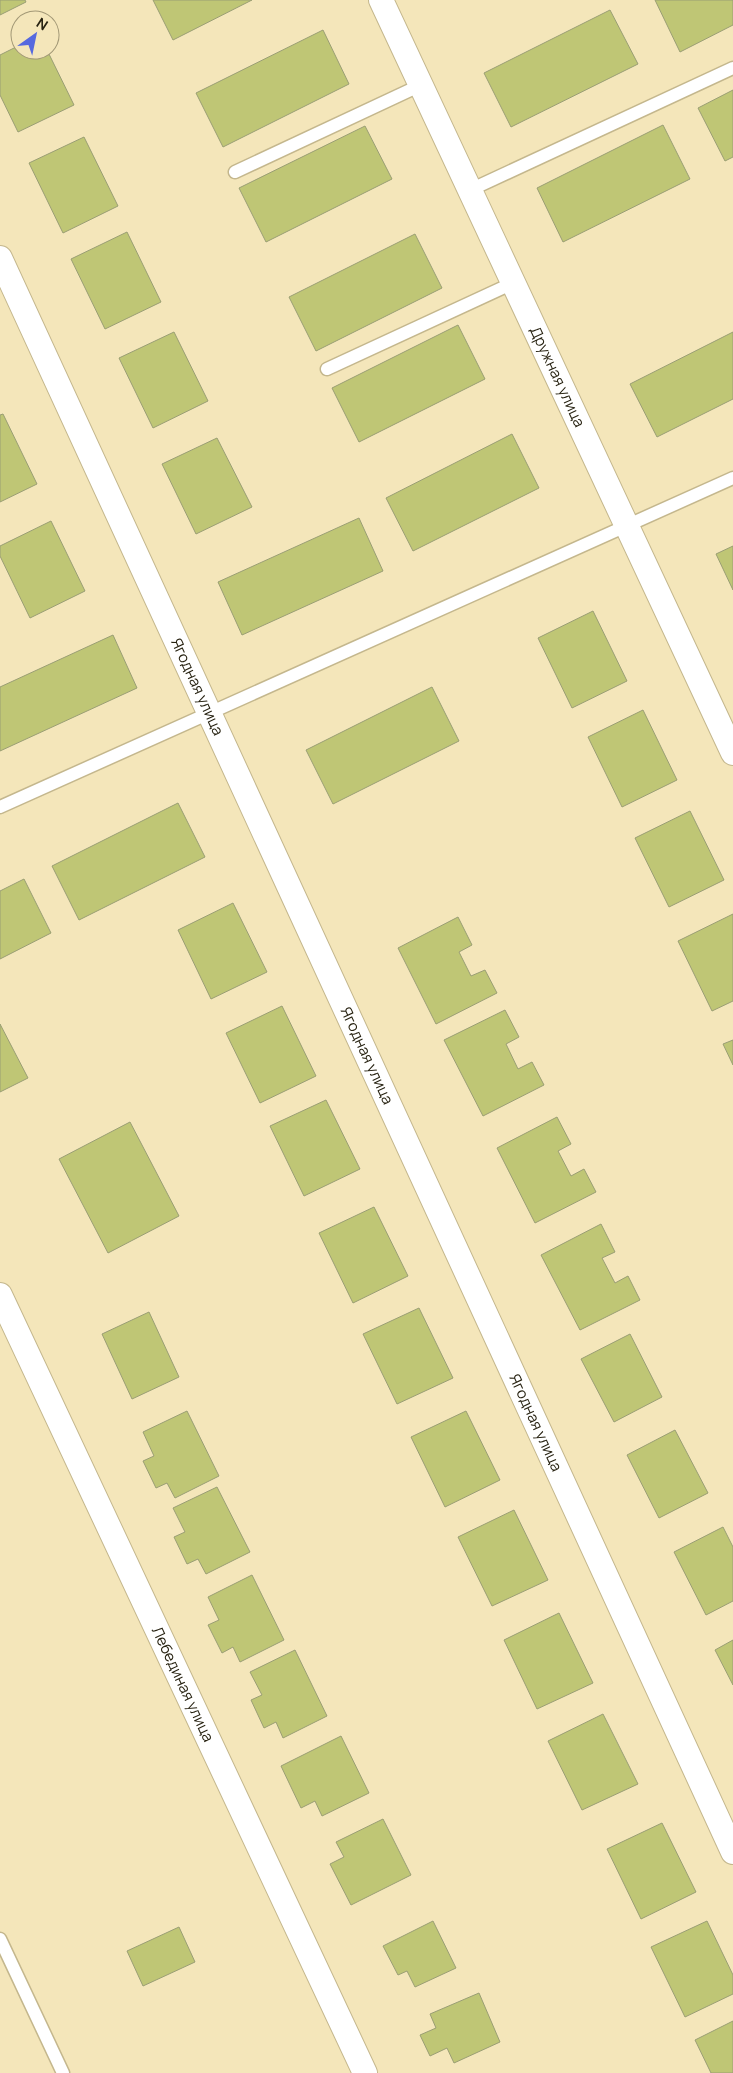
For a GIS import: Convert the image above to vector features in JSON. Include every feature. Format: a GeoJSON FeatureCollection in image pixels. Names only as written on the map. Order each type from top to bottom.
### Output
{"type":"FeatureCollection","features":[{"type":"Feature","properties":{"kind":"street","name":"Дружная улица"},"geometry":{"type":"LineString","coordinates":[[381,0],[733,754]]}},
{"type":"Feature","properties":{"kind":"street","name":"Ягодная улица"},"geometry":{"type":"LineString","coordinates":[[0,258],[733,1852]]}},
{"type":"Feature","properties":{"kind":"street","name":"Лебединая улица"},"geometry":{"type":"LineString","coordinates":[[0,1295],[365,2073]]}},
{"type":"Feature","properties":{"kind":"lane"},"geometry":{"type":"LineString","coordinates":[[470,190],[733,68]]}},
{"type":"Feature","properties":{"kind":"lane"},"geometry":{"type":"LineString","coordinates":[[235,172],[421,85]]}},
{"type":"Feature","properties":{"kind":"lane"},"geometry":{"type":"LineString","coordinates":[[327,369],[513,283]]}},
{"type":"Feature","properties":{"kind":"lane"},"geometry":{"type":"LineString","coordinates":[[0,807],[733,478]]}},
{"type":"Feature","properties":{"kind":"lane"},"geometry":{"type":"LineString","coordinates":[[0,1939],[63,2073]]}},
{"type":"Feature","properties":{"kind":"building"},"geometry":{"type":"Polygon","coordinates":[[[0,0],[25,0],[26,2],[0,15],[0,0]]]}},
{"type":"Feature","properties":{"kind":"building"},"geometry":{"type":"Polygon","coordinates":[[[153,0],[252,0],[173,40],[153,0]]]}},
{"type":"Feature","properties":{"kind":"building"},"geometry":{"type":"Polygon","coordinates":[[[655,0],[733,0],[733,25],[680,52],[655,0]]]}},
{"type":"Feature","properties":{"kind":"building"},"geometry":{"type":"Polygon","coordinates":[[[610,10],[638,64],[511,127],[484,73],[610,10]]]}},
{"type":"Feature","properties":{"kind":"building"},"geometry":{"type":"Polygon","coordinates":[[[323,30],[349,84],[223,147],[196,93],[323,30]]]}},
{"type":"Feature","properties":{"kind":"building"},"geometry":{"type":"Polygon","coordinates":[[[10,50],[10,60],[52,60],[74,105],[18,132],[0,95],[0,55],[10,50]]]}},
{"type":"Feature","properties":{"kind":"building"},"geometry":{"type":"Polygon","coordinates":[[[733,90],[733,157],[725,161],[698,108],[733,90]]]}},
{"type":"Feature","properties":{"kind":"building"},"geometry":{"type":"Polygon","coordinates":[[[663,125],[690,179],[563,242],[537,188],[663,125]]]}},
{"type":"Feature","properties":{"kind":"building"},"geometry":{"type":"Polygon","coordinates":[[[365,126],[392,179],[266,242],[239,188],[365,126]]]}},
{"type":"Feature","properties":{"kind":"building"},"geometry":{"type":"Polygon","coordinates":[[[84,137],[118,206],[63,233],[29,163],[84,137]]]}},
{"type":"Feature","properties":{"kind":"building"},"geometry":{"type":"Polygon","coordinates":[[[127,232],[161,302],[105,329],[71,259],[127,232]]]}},
{"type":"Feature","properties":{"kind":"building"},"geometry":{"type":"Polygon","coordinates":[[[415,234],[442,288],[316,351],[289,297],[415,234]]]}},
{"type":"Feature","properties":{"kind":"building"},"geometry":{"type":"Polygon","coordinates":[[[458,325],[485,379],[359,442],[332,388],[458,325]]]}},
{"type":"Feature","properties":{"kind":"building"},"geometry":{"type":"Polygon","coordinates":[[[174,332],[208,401],[153,428],[119,358],[174,332]]]}},
{"type":"Feature","properties":{"kind":"building"},"geometry":{"type":"Polygon","coordinates":[[[733,332],[733,399],[657,437],[630,384],[733,332]]]}},
{"type":"Feature","properties":{"kind":"building"},"geometry":{"type":"Polygon","coordinates":[[[3,414],[37,484],[0,502],[0,415],[3,414]]]}},
{"type":"Feature","properties":{"kind":"building"},"geometry":{"type":"Polygon","coordinates":[[[512,434],[539,488],[413,551],[386,498],[512,434]]]}},
{"type":"Feature","properties":{"kind":"building"},"geometry":{"type":"Polygon","coordinates":[[[217,438],[252,507],[196,534],[162,464],[217,438]]]}},
{"type":"Feature","properties":{"kind":"building"},"geometry":{"type":"Polygon","coordinates":[[[359,518],[383,571],[242,635],[218,582],[359,518]]]}},
{"type":"Feature","properties":{"kind":"building"},"geometry":{"type":"Polygon","coordinates":[[[51,521],[85,591],[30,618],[0,556],[0,546],[51,521]]]}},
{"type":"Feature","properties":{"kind":"building"},"geometry":{"type":"Polygon","coordinates":[[[733,546],[733,590],[716,554],[733,546]]]}},
{"type":"Feature","properties":{"kind":"building"},"geometry":{"type":"Polygon","coordinates":[[[593,611],[627,681],[572,708],[538,638],[593,611]]]}},
{"type":"Feature","properties":{"kind":"building"},"geometry":{"type":"Polygon","coordinates":[[[113,635],[137,688],[0,751],[0,687],[113,635]]]}},
{"type":"Feature","properties":{"kind":"building"},"geometry":{"type":"Polygon","coordinates":[[[432,687],[459,741],[333,804],[306,750],[432,687]]]}},
{"type":"Feature","properties":{"kind":"building"},"geometry":{"type":"Polygon","coordinates":[[[643,710],[677,780],[622,807],[588,737],[643,710]]]}},
{"type":"Feature","properties":{"kind":"building"},"geometry":{"type":"Polygon","coordinates":[[[178,803],[205,857],[79,920],[52,866],[178,803]]]}},
{"type":"Feature","properties":{"kind":"building"},"geometry":{"type":"Polygon","coordinates":[[[690,811],[724,880],[669,907],[635,838],[690,811]]]}},
{"type":"Feature","properties":{"kind":"building"},"geometry":{"type":"Polygon","coordinates":[[[24,879],[51,933],[0,959],[0,891],[24,879]]]}},
{"type":"Feature","properties":{"kind":"building"},"geometry":{"type":"Polygon","coordinates":[[[233,903],[267,972],[211,999],[178,930],[233,903]]]}},
{"type":"Feature","properties":{"kind":"building"},"geometry":{"type":"Polygon","coordinates":[[[733,914],[733,1001],[712,1011],[678,941],[733,914]]]}},
{"type":"Feature","properties":{"kind":"building"},"geometry":{"type":"Polygon","coordinates":[[[458,917],[472,945],[459,952],[471,976],[485,970],[497,993],[436,1024],[398,948],[458,917]]]}},
{"type":"Feature","properties":{"kind":"building"},"geometry":{"type":"Polygon","coordinates":[[[282,1006],[316,1076],[260,1103],[226,1033],[282,1006]]]}},
{"type":"Feature","properties":{"kind":"building"},"geometry":{"type":"Polygon","coordinates":[[[505,1010],[519,1037],[506,1044],[518,1069],[532,1062],[544,1085],[483,1116],[444,1040],[505,1010]]]}},
{"type":"Feature","properties":{"kind":"building"},"geometry":{"type":"Polygon","coordinates":[[[0,1024],[28,1078],[0,1092],[0,1024]]]}},
{"type":"Feature","properties":{"kind":"building"},"geometry":{"type":"Polygon","coordinates":[[[733,1040],[733,1065],[723,1044],[733,1040]]]}},
{"type":"Feature","properties":{"kind":"building"},"geometry":{"type":"Polygon","coordinates":[[[326,1100],[360,1169],[304,1196],[270,1126],[326,1100]]]}},
{"type":"Feature","properties":{"kind":"building"},"geometry":{"type":"Polygon","coordinates":[[[557,1117],[571,1144],[558,1151],[571,1176],[584,1169],[596,1192],[535,1223],[497,1148],[557,1117]]]}},
{"type":"Feature","properties":{"kind":"building"},"geometry":{"type":"Polygon","coordinates":[[[130,1122],[179,1216],[108,1253],[59,1159],[130,1122]]]}},
{"type":"Feature","properties":{"kind":"building"},"geometry":{"type":"Polygon","coordinates":[[[374,1207],[408,1276],[353,1303],[319,1233],[374,1207]]]}},
{"type":"Feature","properties":{"kind":"building"},"geometry":{"type":"Polygon","coordinates":[[[601,1224],[615,1252],[602,1258],[615,1283],[628,1276],[640,1300],[580,1330],[541,1255],[601,1224]]]}},
{"type":"Feature","properties":{"kind":"building"},"geometry":{"type":"Polygon","coordinates":[[[419,1308],[453,1378],[397,1404],[363,1334],[419,1308]]]}},
{"type":"Feature","properties":{"kind":"building"},"geometry":{"type":"Polygon","coordinates":[[[149,1312],[179,1377],[132,1399],[102,1334],[149,1312]]]}},
{"type":"Feature","properties":{"kind":"building"},"geometry":{"type":"Polygon","coordinates":[[[630,1334],[662,1397],[614,1422],[581,1359],[630,1334]]]}},
{"type":"Feature","properties":{"kind":"building"},"geometry":{"type":"Polygon","coordinates":[[[187,1411],[219,1476],[175,1498],[167,1483],[156,1488],[143,1461],[154,1456],[143,1432],[187,1411]]]}},
{"type":"Feature","properties":{"kind":"building"},"geometry":{"type":"Polygon","coordinates":[[[466,1411],[500,1480],[445,1507],[411,1437],[466,1411]]]}},
{"type":"Feature","properties":{"kind":"building"},"geometry":{"type":"Polygon","coordinates":[[[675,1430],[708,1493],[659,1518],[627,1455],[675,1430]]]}},
{"type":"Feature","properties":{"kind":"building"},"geometry":{"type":"Polygon","coordinates":[[[217,1487],[250,1552],[206,1574],[198,1559],[187,1564],[174,1537],[185,1532],[173,1508],[217,1487]]]}},
{"type":"Feature","properties":{"kind":"building"},"geometry":{"type":"Polygon","coordinates":[[[514,1510],[548,1580],[492,1606],[458,1537],[514,1510]]]}},
{"type":"Feature","properties":{"kind":"building"},"geometry":{"type":"Polygon","coordinates":[[[723,1527],[733,1547],[733,1601],[706,1615],[674,1552],[723,1527]]]}},
{"type":"Feature","properties":{"kind":"building"},"geometry":{"type":"Polygon","coordinates":[[[252,1575],[284,1640],[240,1662],[233,1647],[222,1653],[208,1625],[219,1620],[208,1597],[252,1575]]]}},
{"type":"Feature","properties":{"kind":"building"},"geometry":{"type":"Polygon","coordinates":[[[559,1613],[593,1683],[537,1709],[504,1640],[559,1613]]]}},
{"type":"Feature","properties":{"kind":"building"},"geometry":{"type":"Polygon","coordinates":[[[733,1640],[733,1685],[715,1650],[733,1640]]]}},
{"type":"Feature","properties":{"kind":"building"},"geometry":{"type":"Polygon","coordinates":[[[295,1650],[327,1716],[283,1738],[276,1722],[264,1728],[251,1700],[262,1695],[250,1672],[295,1650]]]}},
{"type":"Feature","properties":{"kind":"building"},"geometry":{"type":"Polygon","coordinates":[[[603,1714],[638,1784],[582,1810],[548,1741],[603,1714]]]}},
{"type":"Feature","properties":{"kind":"building"},"geometry":{"type":"Polygon","coordinates":[[[341,1736],[369,1793],[322,1816],[315,1801],[301,1808],[281,1766],[341,1736]]]}},
{"type":"Feature","properties":{"kind":"building"},"geometry":{"type":"Polygon","coordinates":[[[383,1819],[411,1875],[351,1905],[330,1864],[344,1857],[336,1842],[383,1819]]]}},
{"type":"Feature","properties":{"kind":"building"},"geometry":{"type":"Polygon","coordinates":[[[662,1823],[696,1892],[641,1919],[607,1849],[662,1823]]]}},
{"type":"Feature","properties":{"kind":"building"},"geometry":{"type":"Polygon","coordinates":[[[433,1921],[456,1968],[415,1987],[407,1971],[398,1975],[383,1946],[433,1921]]]}},
{"type":"Feature","properties":{"kind":"building"},"geometry":{"type":"Polygon","coordinates":[[[707,1921],[733,1975],[733,1994],[685,2017],[651,1947],[707,1921]]]}},
{"type":"Feature","properties":{"kind":"building"},"geometry":{"type":"Polygon","coordinates":[[[179,1927],[195,1962],[143,1986],[127,1951],[179,1927]]]}},
{"type":"Feature","properties":{"kind":"building"},"geometry":{"type":"Polygon","coordinates":[[[479,1993],[500,2042],[454,2063],[447,2048],[430,2056],[420,2035],[436,2028],[430,2014],[479,1993]]]}},
{"type":"Feature","properties":{"kind":"building"},"geometry":{"type":"Polygon","coordinates":[[[733,2021],[733,2073],[711,2073],[695,2040],[733,2021]]]}}]}
